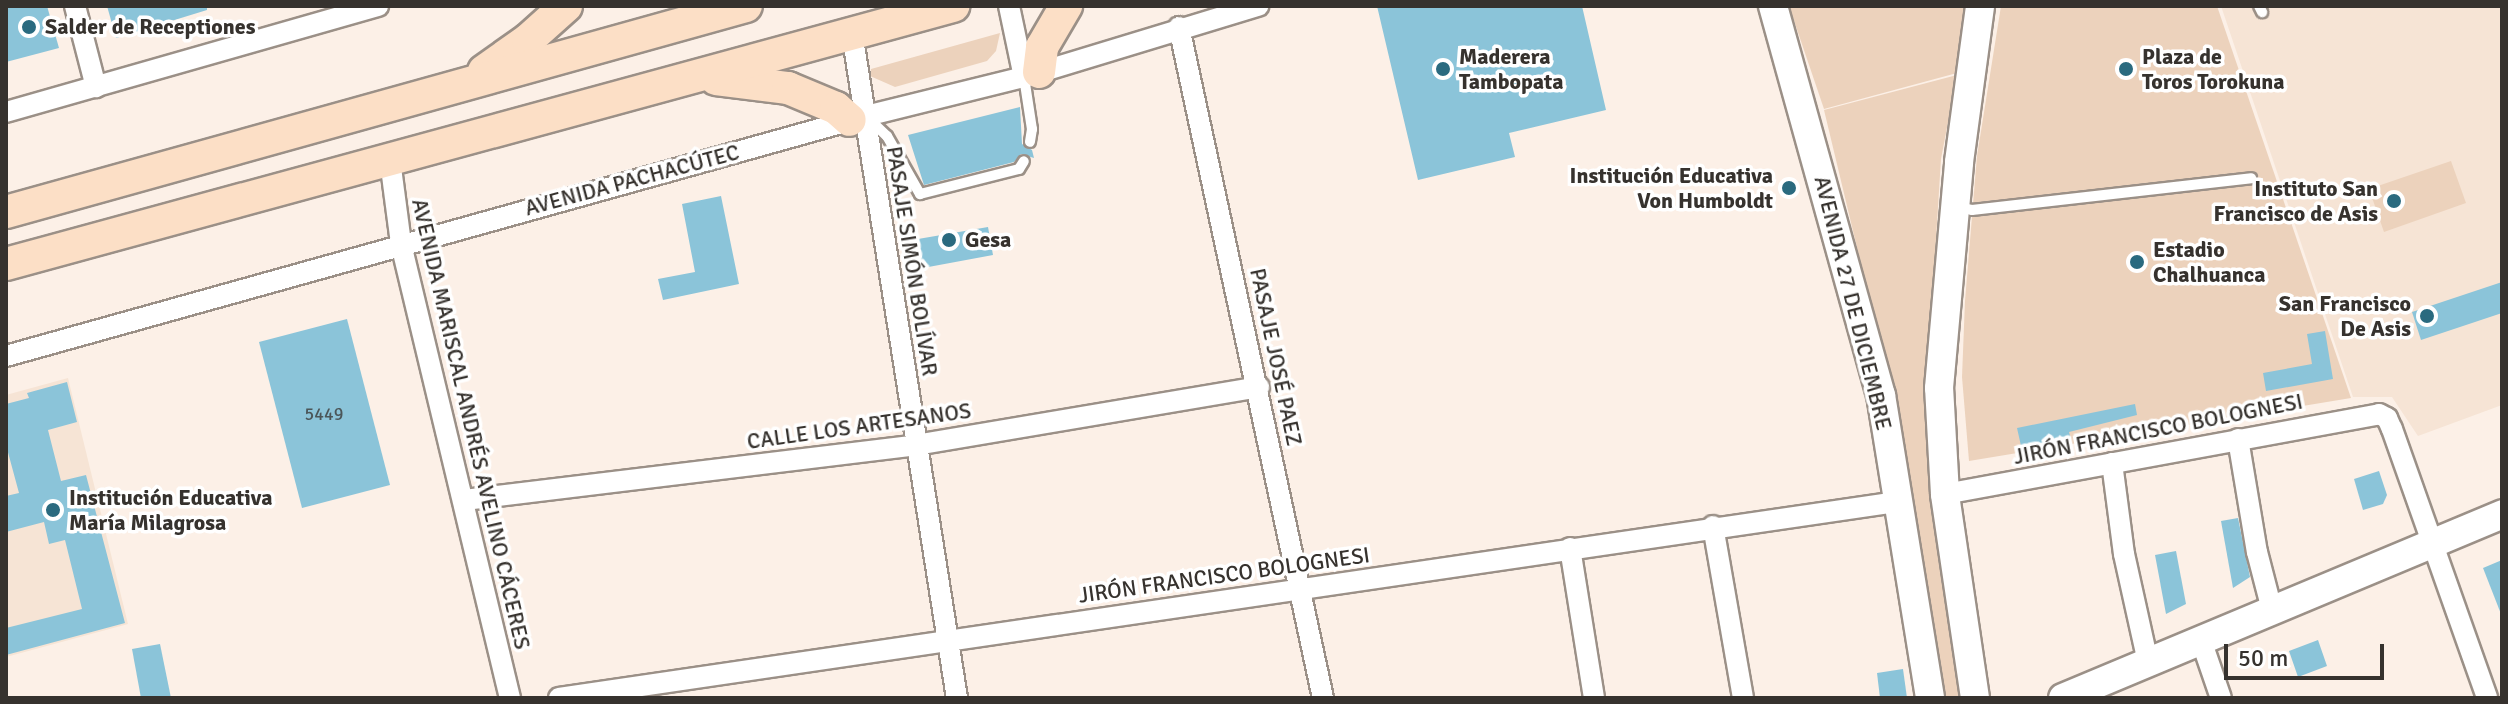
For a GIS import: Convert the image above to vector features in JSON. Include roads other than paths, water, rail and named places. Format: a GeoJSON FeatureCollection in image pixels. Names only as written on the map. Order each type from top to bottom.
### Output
{"type":"FeatureCollection","features":[{"type":"Feature","properties":{"kind":"main road"},"geometry":{"type":"LineString","coordinates":[[463,85],[528,40],[566,6]]}},
{"type":"Feature","properties":{"kind":"main road"},"geometry":{"type":"LineString","coordinates":[[6,212],[746,6]]}},
{"type":"Feature","properties":{"kind":"main road"},"geometry":{"type":"LineString","coordinates":[[6,264],[693,78],[848,20],[953,6]]}},
{"type":"Feature","properties":{"kind":"main road"},"geometry":{"type":"LineString","coordinates":[[1031,74],[1042,47],[1066,6]]}},
{"type":"Feature","properties":{"kind":"main road"},"geometry":{"type":"LineString","coordinates":[[693,78],[751,81],[788,88],[858,118]]}},
{"type":"Feature","properties":{"kind":"street"},"geometry":{"type":"LineString","coordinates":[[75,6],[96,87]]}},
{"type":"Feature","properties":{"kind":"street"},"geometry":{"type":"LineString","coordinates":[[6,112],[378,6]]}},
{"type":"Feature","properties":{"kind":"street"},"geometry":{"type":"LineString","coordinates":[[1009,6],[1031,74]]}},
{"type":"Feature","properties":{"kind":"street","name":"AVENIDA PACHACÚTEC"},"geometry":{"type":"LineString","coordinates":[[6,356],[858,118],[1031,74],[1179,27],[1258,6]]}},
{"type":"Feature","properties":{"kind":"street","name":"AVENIDA 27 DE DICIEMBRE"},"geometry":{"type":"LineString","coordinates":[[1773,6],[1881,395],[1930,698]]}},
{"type":"Feature","properties":{"kind":"street"},"geometry":{"type":"LineString","coordinates":[[1975,698],[1945,494],[1939,388],[1955,207],[1980,6]]}},
{"type":"Feature","properties":{"kind":"street","name":"PASAJE SIMÓN BOLÍVAR"},"geometry":{"type":"LineString","coordinates":[[848,20],[858,118],[957,698]]}},
{"type":"Feature","properties":{"kind":"street","name":"PASAJE JOSÉ PAEZ"},"geometry":{"type":"LineString","coordinates":[[1179,27],[1259,387],[1323,698]]}},
{"type":"Feature","properties":{"kind":"street","name":"AVENIDA MARISCAL ANDRÉS AVELINO CÁCERES"},"geometry":{"type":"LineString","coordinates":[[390,160],[401,244],[510,698]]}},
{"type":"Feature","properties":{"kind":"street","name":"CALLE LOS ARTESANOS"},"geometry":{"type":"LineString","coordinates":[[464,500],[916,445],[1259,387]]}},
{"type":"Feature","properties":{"kind":"street","name":"JIRÓN FRANCISCO BOLOGNESI"},"geometry":{"type":"LineString","coordinates":[[1945,494],[2379,414],[2387,418],[2392,429],[2432,545]]}},
{"type":"Feature","properties":{"kind":"street"},"geometry":{"type":"LineString","coordinates":[[2238,439],[2257,552],[2272,610]]}},
{"type":"Feature","properties":{"kind":"street"},"geometry":{"type":"LineString","coordinates":[[2112,463],[2124,554],[2148,662]]}},
{"type":"Feature","properties":{"kind":"street","name":"JIRÓN FRANCISCO BOLOGNESI"},"geometry":{"type":"LineString","coordinates":[[559,698],[1713,526],[1896,502]]}},
{"type":"Feature","properties":{"kind":"street"},"geometry":{"type":"LineString","coordinates":[[2063,698],[2502,514]]}},
{"type":"Feature","properties":{"kind":"street"},"geometry":{"type":"LineString","coordinates":[[1713,526],[1743,698]]}},
{"type":"Feature","properties":{"kind":"street"},"geometry":{"type":"LineString","coordinates":[[2432,545],[2487,698]]}},
{"type":"Feature","properties":{"kind":"street"},"geometry":{"type":"LineString","coordinates":[[1570,548],[1594,698]]}},
{"type":"Feature","properties":{"kind":"street"},"geometry":{"type":"LineString","coordinates":[[2201,640],[2221,698]]}},
{"type":"Feature","properties":{"kind":"lane"},"geometry":{"type":"LineString","coordinates":[[1029,133],[1031,74]]}},
{"type":"Feature","properties":{"kind":"lane"},"geometry":{"type":"LineString","coordinates":[[858,118],[887,136],[910,161],[920,194],[1019,169],[1024,161]]}},
{"type":"Feature","properties":{"kind":"lane"},"geometry":{"type":"LineString","coordinates":[[1955,207],[1972,210],[2251,178]]}},
{"type":"Feature","properties":{"kind":"place","name":"Salder de Receptiones"},"geometry":{"type":"Point","coordinates":[29,27]}},
{"type":"Feature","properties":{"kind":"place","name":"Maderera Tambopata"},"geometry":{"type":"Point","coordinates":[1443,69]}},
{"type":"Feature","properties":{"kind":"place","name":"Plaza de Toros Torokuna"},"geometry":{"type":"Point","coordinates":[2126,69]}},
{"type":"Feature","properties":{"kind":"place","name":"Institución Educativa Von Humboldt"},"geometry":{"type":"Point","coordinates":[1789,188]}},
{"type":"Feature","properties":{"kind":"place","name":"Instituto San Francisco de Asis"},"geometry":{"type":"Point","coordinates":[2394,201]}},
{"type":"Feature","properties":{"kind":"place","name":"Gesa"},"geometry":{"type":"Point","coordinates":[949,240]}},
{"type":"Feature","properties":{"kind":"place","name":"Estadio Chalhuanca"},"geometry":{"type":"Point","coordinates":[2137,262]}},
{"type":"Feature","properties":{"kind":"place","name":"San Francisco De Asis"},"geometry":{"type":"Point","coordinates":[2427,316]}},
{"type":"Feature","properties":{"kind":"place","name":"Institución Educativa María Milagrosa"},"geometry":{"type":"Point","coordinates":[53,510]}}]}
